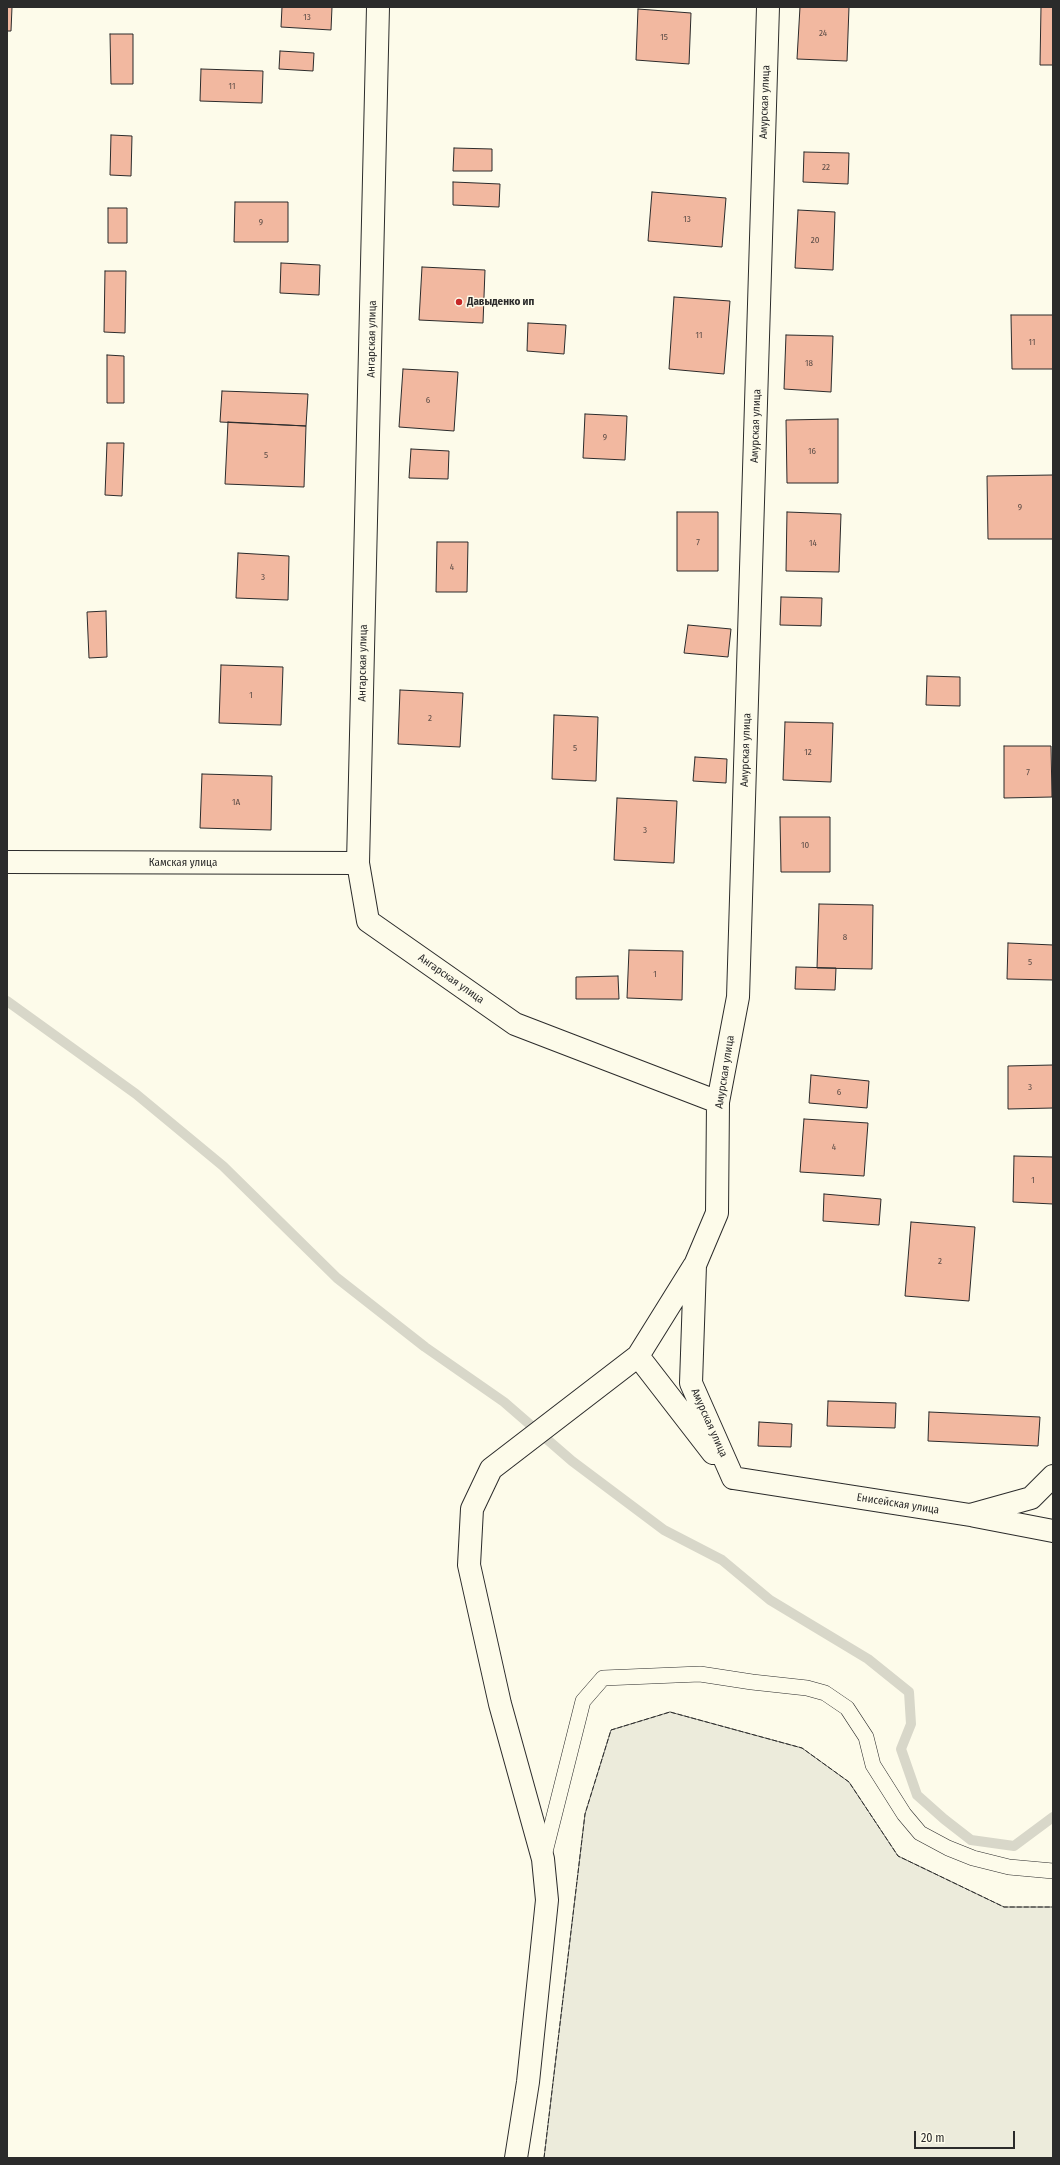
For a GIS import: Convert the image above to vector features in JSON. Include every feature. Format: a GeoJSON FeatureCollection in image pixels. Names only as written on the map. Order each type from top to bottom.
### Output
{"type":"FeatureCollection","features":[{"type":"Feature","properties":{"kind":"street","name":"Ангарская улица"},"geometry":{"type":"LineString","coordinates":[[378,7],[358,863],[368,920],[515,1024],[718,1102]]}},
{"type":"Feature","properties":{"kind":"street","name":"Амурская улица"},"geometry":{"type":"LineString","coordinates":[[733,1478],[691,1383],[695,1265],[717,1213],[718,1102],[738,997],[768,7]]}},
{"type":"Feature","properties":{"kind":"street","name":"Камская улица"},"geometry":{"type":"LineString","coordinates":[[7,862],[358,863]]}},
{"type":"Feature","properties":{"kind":"street"},"geometry":{"type":"LineString","coordinates":[[516,2158],[528,2082],[547,1900],[543,1859],[500,1704],[469,1565],[472,1509],[490,1470],[572,1405],[638,1356],[695,1265]]}},
{"type":"Feature","properties":{"kind":"street"},"geometry":{"type":"LineString","coordinates":[[638,1356],[733,1478]]}},
{"type":"Feature","properties":{"kind":"street","name":"Енисейская улица"},"geometry":{"type":"LineString","coordinates":[[733,1478],[970,1515],[1031,1498],[1053,1476]]}},
{"type":"Feature","properties":{"kind":"street"},"geometry":{"type":"LineString","coordinates":[[970,1515],[1053,1531]]}},
{"type":"Feature","properties":{"kind":"lane"},"geometry":{"type":"LineString","coordinates":[[543,1859],[583,1701],[603,1678],[700,1674],[807,1688],[825,1693],[848,1708],[866,1737],[873,1765],[904,1814],[920,1833],[948,1848],[974,1858],[1009,1868],[1053,1871]]}},
{"type":"Feature","properties":{"kind":"shaded area"},"geometry":{"type":"Polygon","coordinates":[[[670,1712],[802,1748],[849,1782],[898,1856],[1004,1907],[1053,1907],[1053,2158],[544,2158],[585,1814],[611,1730],[670,1712]]]}},
{"type":"Feature","properties":{"kind":"building"},"geometry":{"type":"Polygon","coordinates":[[[7,7],[12,7],[11,31],[7,31],[7,7]]]}},
{"type":"Feature","properties":{"kind":"building"},"geometry":{"type":"Polygon","coordinates":[[[282,7],[332,7],[331,30],[281,27],[282,7]]]}},
{"type":"Feature","properties":{"kind":"building"},"geometry":{"type":"Polygon","coordinates":[[[800,7],[849,7],[847,61],[797,59],[800,7]]]}},
{"type":"Feature","properties":{"kind":"building"},"geometry":{"type":"Polygon","coordinates":[[[1041,7],[1053,7],[1053,65],[1040,65],[1041,7]]]}},
{"type":"Feature","properties":{"kind":"building"},"geometry":{"type":"Polygon","coordinates":[[[638,9],[691,13],[689,64],[636,60],[638,9]]]}},
{"type":"Feature","properties":{"kind":"building"},"geometry":{"type":"Polygon","coordinates":[[[110,34],[133,34],[133,84],[111,84],[110,34]]]}},
{"type":"Feature","properties":{"kind":"building"},"geometry":{"type":"Polygon","coordinates":[[[280,51],[314,53],[313,71],[279,69],[280,51]]]}},
{"type":"Feature","properties":{"kind":"building"},"geometry":{"type":"Polygon","coordinates":[[[201,69],[263,71],[262,103],[200,101],[201,69]]]}},
{"type":"Feature","properties":{"kind":"building"},"geometry":{"type":"Polygon","coordinates":[[[111,135],[132,136],[131,176],[110,175],[111,135]]]}},
{"type":"Feature","properties":{"kind":"building"},"geometry":{"type":"Polygon","coordinates":[[[454,148],[492,149],[492,171],[453,171],[454,148]]]}},
{"type":"Feature","properties":{"kind":"building"},"geometry":{"type":"Polygon","coordinates":[[[804,152],[849,153],[848,184],[803,182],[804,152]]]}},
{"type":"Feature","properties":{"kind":"building"},"geometry":{"type":"Polygon","coordinates":[[[453,182],[500,184],[499,207],[453,205],[453,182]]]}},
{"type":"Feature","properties":{"kind":"building"},"geometry":{"type":"Polygon","coordinates":[[[652,192],[726,198],[722,247],[648,241],[652,192]]]}},
{"type":"Feature","properties":{"kind":"building"},"geometry":{"type":"Polygon","coordinates":[[[235,202],[288,202],[288,242],[234,242],[235,202]]]}},
{"type":"Feature","properties":{"kind":"building"},"geometry":{"type":"Polygon","coordinates":[[[108,208],[127,208],[127,243],[108,243],[108,208]]]}},
{"type":"Feature","properties":{"kind":"building"},"geometry":{"type":"Polygon","coordinates":[[[798,210],[835,212],[833,270],[795,268],[798,210]]]}},
{"type":"Feature","properties":{"kind":"building"},"geometry":{"type":"Polygon","coordinates":[[[281,263],[320,265],[319,295],[280,293],[281,263]]]}},
{"type":"Feature","properties":{"kind":"building"},"geometry":{"type":"Polygon","coordinates":[[[422,267],[485,270],[483,323],[419,320],[422,267]]]}},
{"type":"Feature","properties":{"kind":"building"},"geometry":{"type":"Polygon","coordinates":[[[105,271],[126,271],[125,333],[104,332],[105,271]]]}},
{"type":"Feature","properties":{"kind":"building"},"geometry":{"type":"Polygon","coordinates":[[[674,297],[730,301],[724,374],[669,369],[674,297]]]}},
{"type":"Feature","properties":{"kind":"building"},"geometry":{"type":"Polygon","coordinates":[[[1011,315],[1053,315],[1053,369],[1012,369],[1011,315]]]}},
{"type":"Feature","properties":{"kind":"building"},"geometry":{"type":"Polygon","coordinates":[[[528,323],[566,325],[564,354],[527,351],[528,323]]]}},
{"type":"Feature","properties":{"kind":"building"},"geometry":{"type":"Polygon","coordinates":[[[786,335],[833,336],[831,392],[784,389],[786,335]]]}},
{"type":"Feature","properties":{"kind":"building"},"geometry":{"type":"Polygon","coordinates":[[[107,355],[124,356],[124,403],[107,403],[107,355]]]}},
{"type":"Feature","properties":{"kind":"building"},"geometry":{"type":"Polygon","coordinates":[[[403,369],[458,372],[454,431],[399,427],[403,369]]]}},
{"type":"Feature","properties":{"kind":"building"},"geometry":{"type":"Polygon","coordinates":[[[222,391],[308,394],[306,426],[220,422],[222,391]]]}},
{"type":"Feature","properties":{"kind":"building"},"geometry":{"type":"Polygon","coordinates":[[[585,414],[627,416],[625,460],[583,458],[585,414]]]}},
{"type":"Feature","properties":{"kind":"building"},"geometry":{"type":"Polygon","coordinates":[[[838,419],[838,483],[787,483],[786,420],[838,419]]]}},
{"type":"Feature","properties":{"kind":"building"},"geometry":{"type":"Polygon","coordinates":[[[228,422],[306,426],[304,487],[225,484],[228,422]]]}},
{"type":"Feature","properties":{"kind":"building"},"geometry":{"type":"Polygon","coordinates":[[[107,443],[124,443],[122,496],[105,495],[107,443]]]}},
{"type":"Feature","properties":{"kind":"building"},"geometry":{"type":"Polygon","coordinates":[[[411,449],[449,451],[448,479],[409,478],[411,449]]]}},
{"type":"Feature","properties":{"kind":"building"},"geometry":{"type":"Polygon","coordinates":[[[1053,475],[1053,539],[988,539],[987,476],[1053,475]]]}},
{"type":"Feature","properties":{"kind":"building"},"geometry":{"type":"Polygon","coordinates":[[[677,512],[718,512],[718,571],[677,571],[677,512]]]}},
{"type":"Feature","properties":{"kind":"building"},"geometry":{"type":"Polygon","coordinates":[[[787,512],[841,514],[839,572],[786,571],[787,512]]]}},
{"type":"Feature","properties":{"kind":"building"},"geometry":{"type":"Polygon","coordinates":[[[437,542],[468,542],[467,592],[436,592],[437,542]]]}},
{"type":"Feature","properties":{"kind":"building"},"geometry":{"type":"Polygon","coordinates":[[[238,553],[289,556],[288,600],[236,598],[238,553]]]}},
{"type":"Feature","properties":{"kind":"building"},"geometry":{"type":"Polygon","coordinates":[[[781,597],[822,598],[821,626],[780,625],[781,597]]]}},
{"type":"Feature","properties":{"kind":"building"},"geometry":{"type":"Polygon","coordinates":[[[106,611],[107,657],[89,658],[87,612],[106,611]]]}},
{"type":"Feature","properties":{"kind":"building"},"geometry":{"type":"Polygon","coordinates":[[[688,625],[731,629],[728,657],[684,653],[688,625]]]}},
{"type":"Feature","properties":{"kind":"building"},"geometry":{"type":"Polygon","coordinates":[[[221,665],[283,667],[281,725],[219,723],[221,665]]]}},
{"type":"Feature","properties":{"kind":"building"},"geometry":{"type":"Polygon","coordinates":[[[927,676],[960,677],[960,706],[926,705],[927,676]]]}},
{"type":"Feature","properties":{"kind":"building"},"geometry":{"type":"Polygon","coordinates":[[[400,690],[463,693],[460,747],[398,744],[400,690]]]}},
{"type":"Feature","properties":{"kind":"building"},"geometry":{"type":"Polygon","coordinates":[[[554,715],[598,717],[596,781],[552,779],[554,715]]]}},
{"type":"Feature","properties":{"kind":"building"},"geometry":{"type":"Polygon","coordinates":[[[785,722],[833,723],[831,782],[783,780],[785,722]]]}},
{"type":"Feature","properties":{"kind":"building"},"geometry":{"type":"Polygon","coordinates":[[[1004,746],[1051,746],[1052,797],[1004,798],[1004,746]]]}},
{"type":"Feature","properties":{"kind":"building"},"geometry":{"type":"Polygon","coordinates":[[[695,757],[727,759],[726,783],[693,781],[695,757]]]}},
{"type":"Feature","properties":{"kind":"building"},"geometry":{"type":"Polygon","coordinates":[[[202,774],[272,776],[271,830],[200,828],[202,774]]]}},
{"type":"Feature","properties":{"kind":"building"},"geometry":{"type":"Polygon","coordinates":[[[617,798],[677,801],[674,863],[614,860],[617,798]]]}},
{"type":"Feature","properties":{"kind":"building"},"geometry":{"type":"Polygon","coordinates":[[[780,817],[830,817],[830,872],[781,872],[780,817]]]}},
{"type":"Feature","properties":{"kind":"building"},"geometry":{"type":"Polygon","coordinates":[[[819,904],[873,905],[872,969],[817,968],[819,904]]]}},
{"type":"Feature","properties":{"kind":"building"},"geometry":{"type":"Polygon","coordinates":[[[1008,943],[1053,945],[1053,980],[1007,979],[1008,943]]]}},
{"type":"Feature","properties":{"kind":"building"},"geometry":{"type":"Polygon","coordinates":[[[629,950],[683,951],[682,1000],[627,998],[629,950]]]}},
{"type":"Feature","properties":{"kind":"building"},"geometry":{"type":"Polygon","coordinates":[[[796,967],[836,968],[835,990],[795,989],[796,967]]]}},
{"type":"Feature","properties":{"kind":"building"},"geometry":{"type":"Polygon","coordinates":[[[618,976],[619,999],[576,999],[576,977],[618,976]]]}},
{"type":"Feature","properties":{"kind":"building"},"geometry":{"type":"Polygon","coordinates":[[[1053,1065],[1053,1108],[1008,1109],[1008,1066],[1053,1065]]]}},
{"type":"Feature","properties":{"kind":"building"},"geometry":{"type":"Polygon","coordinates":[[[811,1075],[869,1081],[867,1108],[809,1103],[811,1075]]]}},
{"type":"Feature","properties":{"kind":"building"},"geometry":{"type":"Polygon","coordinates":[[[804,1119],[868,1123],[864,1176],[800,1172],[804,1119]]]}},
{"type":"Feature","properties":{"kind":"building"},"geometry":{"type":"Polygon","coordinates":[[[1014,1156],[1053,1157],[1053,1204],[1013,1202],[1014,1156]]]}},
{"type":"Feature","properties":{"kind":"building"},"geometry":{"type":"Polygon","coordinates":[[[824,1194],[881,1199],[879,1225],[823,1221],[824,1194]]]}},
{"type":"Feature","properties":{"kind":"building"},"geometry":{"type":"Polygon","coordinates":[[[911,1222],[975,1227],[969,1301],[905,1296],[911,1222]]]}},
{"type":"Feature","properties":{"kind":"building"},"geometry":{"type":"Polygon","coordinates":[[[828,1401],[896,1403],[895,1428],[827,1426],[828,1401]]]}},
{"type":"Feature","properties":{"kind":"building"},"geometry":{"type":"Polygon","coordinates":[[[929,1412],[1040,1417],[1038,1446],[928,1441],[929,1412]]]}},
{"type":"Feature","properties":{"kind":"building"},"geometry":{"type":"Polygon","coordinates":[[[759,1422],[792,1424],[791,1447],[758,1446],[759,1422]]]}},
{"type":"Feature","properties":{"kind":"waterway"},"geometry":{"type":"LineString","coordinates":[[7,1001],[136,1094],[223,1166],[337,1278],[425,1347],[504,1402],[572,1461],[664,1530],[722,1560],[770,1600],[868,1659],[909,1692],[911,1724],[901,1749],[917,1795],[944,1819],[971,1840],[1014,1846],[1053,1817]]}},
{"type":"Feature","properties":{"kind":"fence"},"geometry":{"type":"LineString","coordinates":[[544,2158],[585,1814],[611,1730],[670,1712],[802,1748],[849,1782],[898,1856],[1004,1907],[1053,1907]]}},
{"type":"Feature","properties":{"kind":"place","name":"Давыденко ип"},"geometry":{"type":"Point","coordinates":[459,302]}}]}
